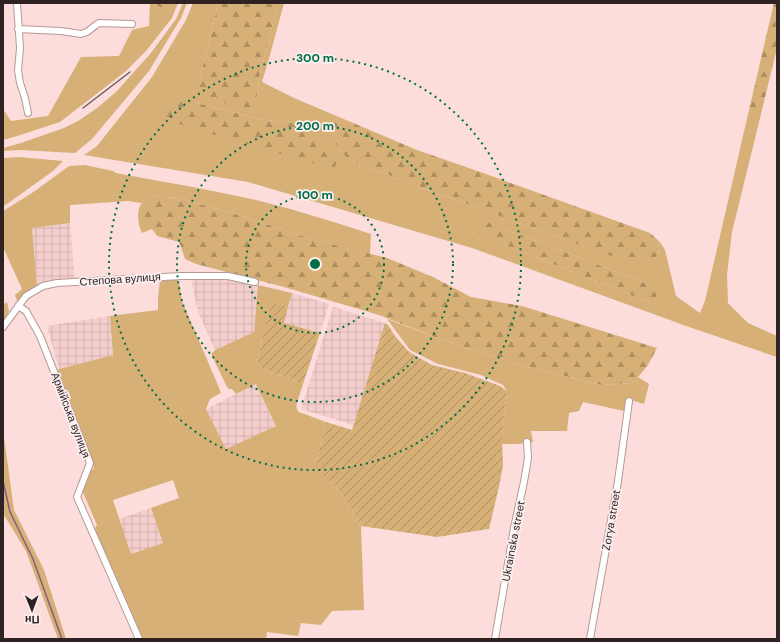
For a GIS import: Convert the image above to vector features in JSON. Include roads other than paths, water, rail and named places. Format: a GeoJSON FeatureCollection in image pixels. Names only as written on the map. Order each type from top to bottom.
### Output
{"type":"FeatureCollection","features":[{"type":"Feature","properties":{"kind":"street"},"geometry":{"type":"LineString","coordinates":[[17,3],[20,52],[18,70],[28,113]]}},
{"type":"Feature","properties":{"kind":"street"},"geometry":{"type":"LineString","coordinates":[[18,29],[61,31],[81,34],[100,23],[132,24]]}},
{"type":"Feature","properties":{"kind":"street","name":"Степова вулиця"},"geometry":{"type":"LineString","coordinates":[[3,327],[26,296],[43,286],[181,276],[228,276],[255,282]]}},
{"type":"Feature","properties":{"kind":"street","name":"Армійська вулиця"},"geometry":{"type":"LineString","coordinates":[[18,306],[26,311],[40,336],[90,463],[77,497],[139,639]]}},
{"type":"Feature","properties":{"kind":"street","name":"Zorya street"},"geometry":{"type":"LineString","coordinates":[[590,639],[618,481],[630,401]]}},
{"type":"Feature","properties":{"kind":"street","name":"Ukrainska street"},"geometry":{"type":"LineString","coordinates":[[495,639],[514,528],[528,458],[527,442]]}},
{"type":"Feature","properties":{"kind":"waterway"},"geometry":{"type":"LineString","coordinates":[[3,481],[10,512],[33,559],[62,639]]}},
{"type":"Feature","properties":{"kind":"railway"},"geometry":{"type":"LineString","coordinates":[[83,108],[130,72]]}}]}
